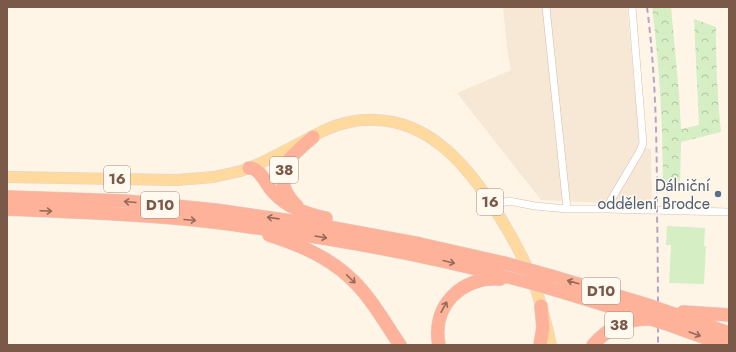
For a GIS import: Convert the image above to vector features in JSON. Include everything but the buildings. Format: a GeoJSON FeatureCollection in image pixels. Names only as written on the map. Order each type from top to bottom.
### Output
{"type":"FeatureCollection","features":[{"type":"Feature","properties":{"kind":"highway","name":"38"},"geometry":{"type":"LineString","coordinates":[[313,136],[289,159],[284,167],[282,176],[283,186],[292,202],[316,216]]}},
{"type":"Feature","properties":{"kind":"highway"},"geometry":{"type":"LineString","coordinates":[[249,168],[256,170],[272,192],[285,203],[300,211],[371,228],[420,244]]}},
{"type":"Feature","properties":{"kind":"highway","name":"D10"},"geometry":{"type":"LineString","coordinates":[[7,197],[125,201],[215,210],[312,224],[420,244],[504,263],[551,276],[664,317],[725,345]]}},
{"type":"Feature","properties":{"kind":"highway","name":"D10"},"geometry":{"type":"LineString","coordinates":[[7,209],[124,214],[213,222],[305,234],[437,260],[651,312]]}},
{"type":"Feature","properties":{"kind":"highway"},"geometry":{"type":"LineString","coordinates":[[213,222],[274,237],[303,248],[328,260],[346,274],[362,290],[400,345]]}},
{"type":"Feature","properties":{"kind":"highway"},"geometry":{"type":"LineString","coordinates":[[439,345],[437,331],[440,316],[447,302],[452,296],[465,286],[480,280],[510,278]]}},
{"type":"Feature","properties":{"kind":"highway","name":"16"},"geometry":{"type":"LineString","coordinates":[[540,345],[543,328],[541,306]]}},
{"type":"Feature","properties":{"kind":"highway","name":"38"},"geometry":{"type":"LineString","coordinates":[[593,345],[602,336],[616,327],[644,319],[651,312]]}},
{"type":"Feature","properties":{"kind":"highway"},"geometry":{"type":"LineString","coordinates":[[664,317],[729,315]]}},
{"type":"Feature","properties":{"kind":"highway","name":"D10"},"geometry":{"type":"LineString","coordinates":[[664,317],[729,333]]}},
{"type":"Feature","properties":{"kind":"main road","name":"16"},"geometry":{"type":"LineString","coordinates":[[7,177],[178,180],[214,177],[227,175],[249,168],[334,126],[358,121],[391,121],[406,125],[435,140],[451,153],[474,178],[509,231],[541,306]]}},
{"type":"Feature","properties":{"kind":"main road"},"geometry":{"type":"LineString","coordinates":[[541,306],[551,345]]}},
{"type":"Feature","properties":{"kind":"street"},"geometry":{"type":"LineString","coordinates":[[546,7],[567,209]]}},
{"type":"Feature","properties":{"kind":"street"},"geometry":{"type":"LineString","coordinates":[[608,209],[611,200],[640,152],[643,143],[632,7]]}},
{"type":"Feature","properties":{"kind":"street"},"geometry":{"type":"LineString","coordinates":[[493,205],[508,201],[535,206],[567,209],[729,212]]}},
{"type":"Feature","properties":{"kind":"shaded area"},"geometry":{"type":"Polygon","coordinates":[[[503,7],[627,7],[639,136],[638,147],[651,149],[652,199],[650,199],[650,203],[646,203],[646,205],[541,200],[457,93],[511,70],[503,7]]]}},
{"type":"Feature","properties":{"kind":"green space"},"geometry":{"type":"Polygon","coordinates":[[[652,7],[671,7],[681,129],[699,125],[694,19],[716,27],[717,80],[721,132],[681,142],[680,187],[663,191],[660,99],[652,7]]]}},
{"type":"Feature","properties":{"kind":"green space"},"geometry":{"type":"Polygon","coordinates":[[[667,226],[705,228],[704,246],[706,246],[704,284],[669,283],[671,245],[666,245],[667,226]]]}},
{"type":"Feature","properties":{"kind":"railway"},"geometry":{"type":"LineString","coordinates":[[647,7],[652,59],[657,162],[658,345]]}},
{"type":"Feature","properties":{"kind":"place","name":"Dálniční oddělení Brodce"},"geometry":{"type":"Point","coordinates":[718,194]}}]}
